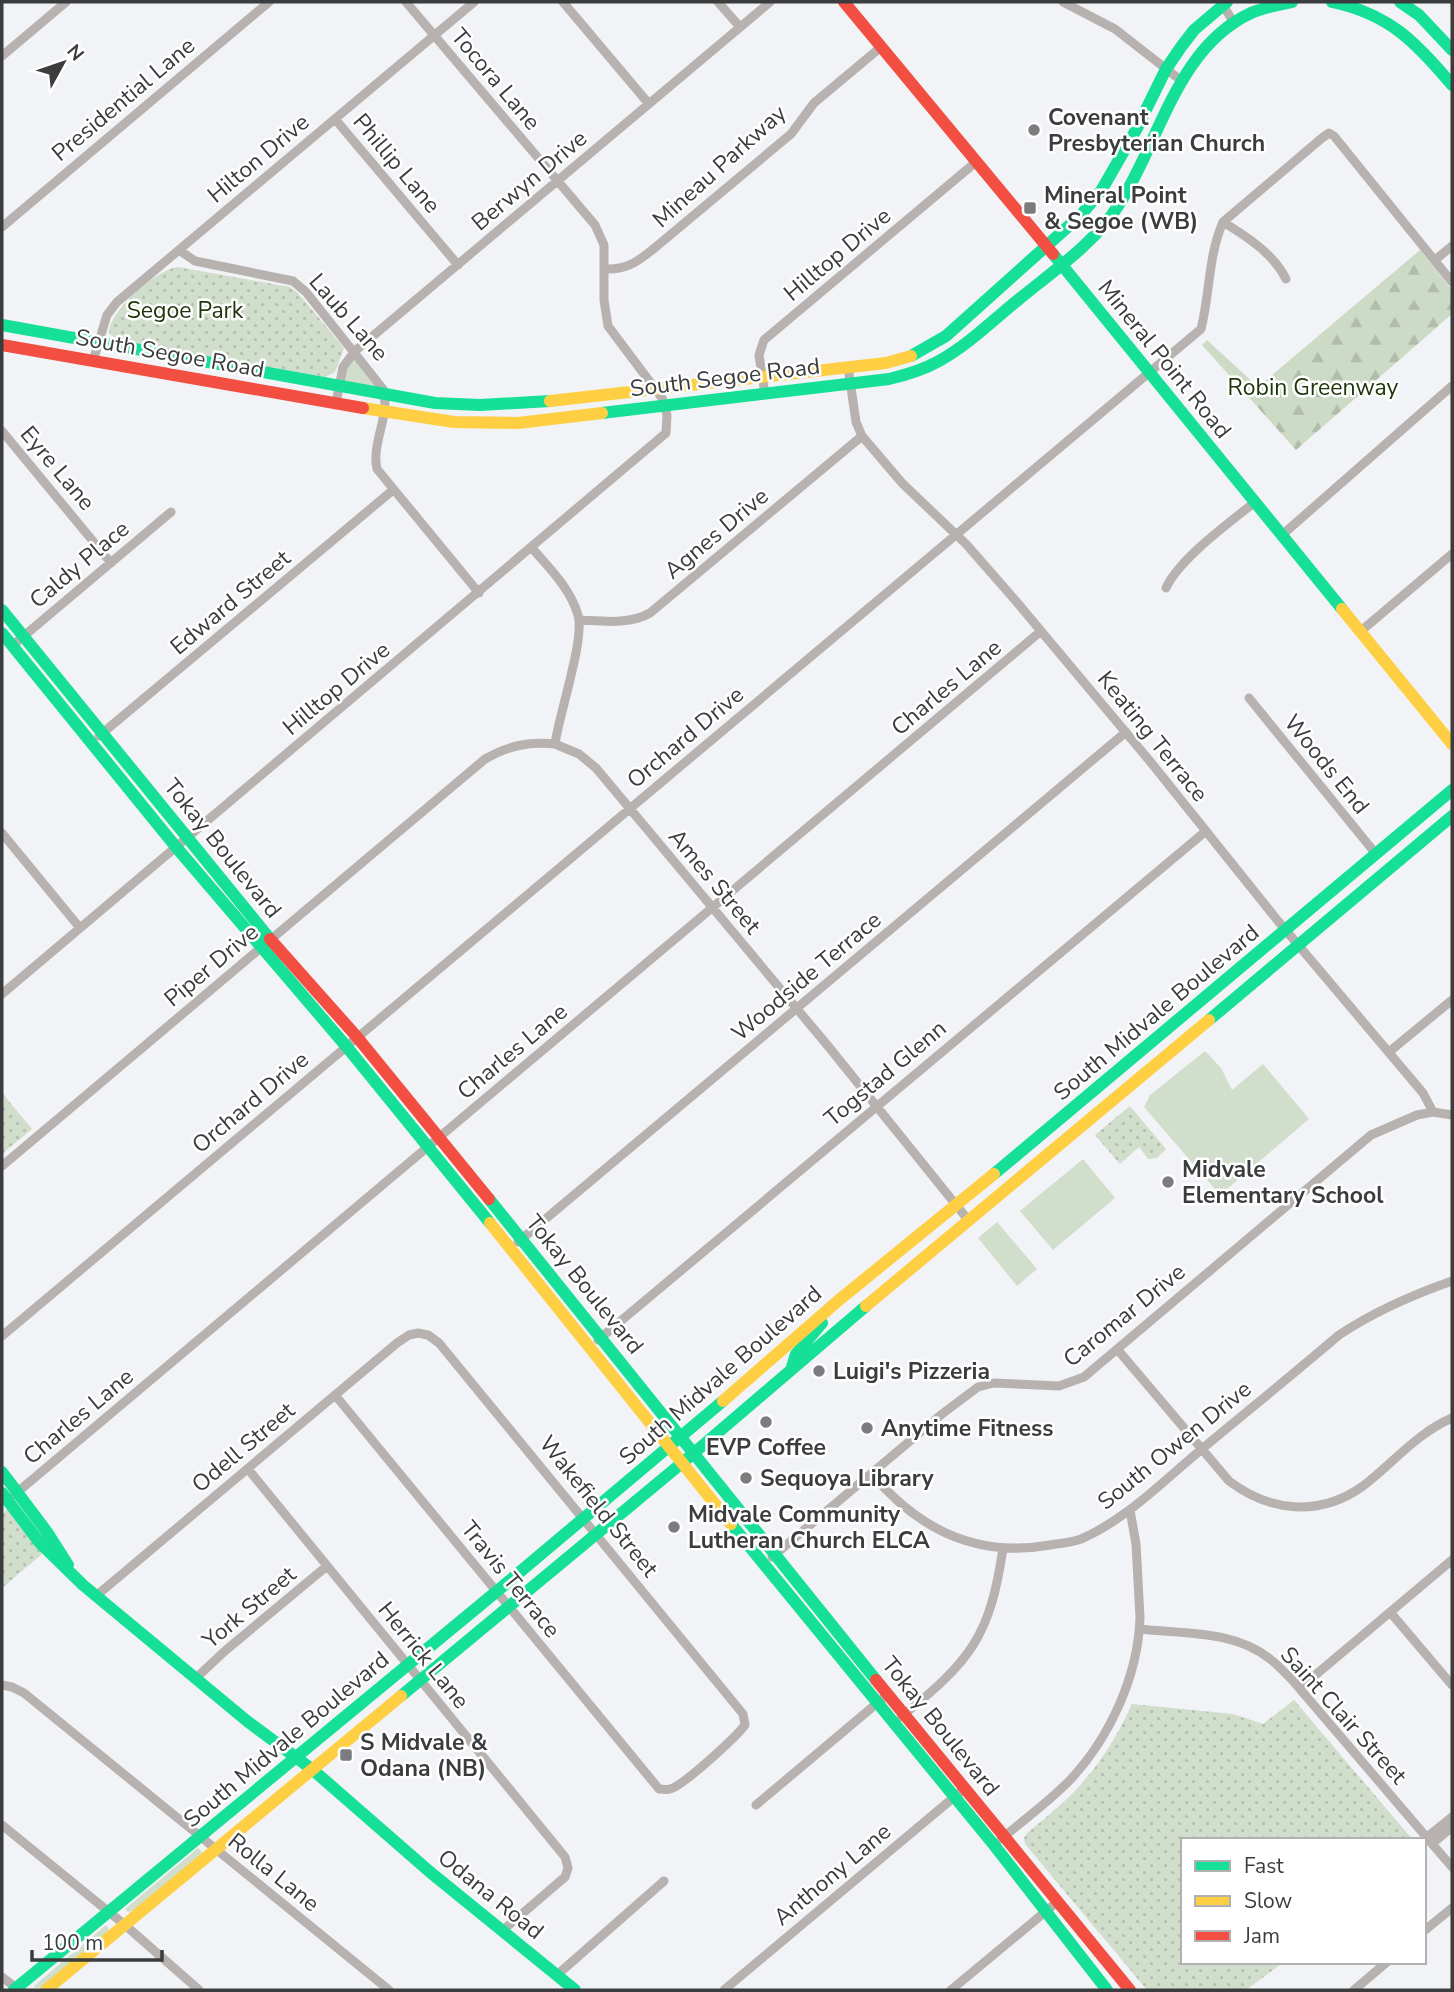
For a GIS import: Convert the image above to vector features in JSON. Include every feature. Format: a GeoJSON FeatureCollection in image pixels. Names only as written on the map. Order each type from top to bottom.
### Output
{"type":"FeatureCollection","features":[{"type":"Feature","properties":{"kind":"street"},"geometry":{"type":"LineString","coordinates":[[2,56],[66,2]]}},
{"type":"Feature","properties":{"kind":"street","name":"Presidential Lane"},"geometry":{"type":"LineString","coordinates":[[2,227],[269,2]]}},
{"type":"Feature","properties":{"kind":"street","name":"Tocora Lane"},"geometry":{"type":"LineString","coordinates":[[406,2],[596,225],[604,245],[604,300],[608,326],[661,398]]}},
{"type":"Feature","properties":{"kind":"street","name":"Hilton Drive"},"geometry":{"type":"LineString","coordinates":[[93,361],[107,315],[117,302],[474,2]]}},
{"type":"Feature","properties":{"kind":"street"},"geometry":{"type":"LineString","coordinates":[[563,2],[649,104]]}},
{"type":"Feature","properties":{"kind":"street"},"geometry":{"type":"LineString","coordinates":[[718,2],[740,27]]}},
{"type":"Feature","properties":{"kind":"street","name":"Berwyn Drive"},"geometry":{"type":"LineString","coordinates":[[336,402],[343,367],[355,351],[770,2]]}},
{"type":"Feature","properties":{"kind":"street","name":"Mineral Point Road"},"geometry":{"type":"LineString","coordinates":[[844,2],[1452,744]]}},
{"type":"Feature","properties":{"kind":"street"},"geometry":{"type":"LineString","coordinates":[[1063,2],[1115,29],[1183,82]]}},
{"type":"Feature","properties":{"kind":"street","name":"South Segoe Road"},"geometry":{"type":"LineString","coordinates":[[2,325],[435,403],[467,406],[765,394],[902,376],[938,362],[959,349],[1060,263],[1115,210],[1136,177],[1195,61],[1224,29],[1251,13],[1292,2]]}},
{"type":"Feature","properties":{"kind":"street"},"geometry":{"type":"LineString","coordinates":[[1332,2],[1354,5],[1381,16],[1405,32],[1452,85]]}},
{"type":"Feature","properties":{"kind":"street"},"geometry":{"type":"LineString","coordinates":[[1400,2],[1419,15],[1452,50]]}},
{"type":"Feature","properties":{"kind":"street"},"geometry":{"type":"LineString","coordinates":[[1224,3],[1234,23]]}},
{"type":"Feature","properties":{"kind":"street","name":"South Segoe Road"},"geometry":{"type":"LineString","coordinates":[[2,345],[384,411],[454,422],[499,424],[661,398],[763,377],[897,360],[926,349],[946,336],[1081,215],[1101,191],[1136,131],[1166,69],[1194,30],[1224,3]]}},
{"type":"Feature","properties":{"kind":"street","name":"Mineau Parkway"},"geometry":{"type":"LineString","coordinates":[[605,269],[618,270],[635,264],[791,134],[814,103],[881,47]]}},
{"type":"Feature","properties":{"kind":"street","name":"Phillip Lane"},"geometry":{"type":"LineString","coordinates":[[335,119],[458,265]]}},
{"type":"Feature","properties":{"kind":"street"},"geometry":{"type":"LineString","coordinates":[[1286,279],[1281,269],[1262,250],[1223,222],[1322,138],[1331,134],[1452,282]]}},
{"type":"Feature","properties":{"kind":"street","name":"Hilltop Drive"},"geometry":{"type":"LineString","coordinates":[[765,394],[759,355],[764,341],[976,162]]}},
{"type":"Feature","properties":{"kind":"street","name":"Orchard Drive"},"geometry":{"type":"LineString","coordinates":[[2,1336],[1201,329],[1206,311],[1215,241],[1223,222]]}},
{"type":"Feature","properties":{"kind":"street"},"geometry":{"type":"LineString","coordinates":[[1435,260],[1452,246]]}},
{"type":"Feature","properties":{"kind":"street","name":"Laub Lane"},"geometry":{"type":"LineString","coordinates":[[179,250],[195,261],[293,281],[306,292],[355,351],[385,394],[375,459],[383,478],[479,593]]}},
{"type":"Feature","properties":{"kind":"street","name":"Keating Terrace"},"geometry":{"type":"LineString","coordinates":[[848,367],[856,422],[862,436],[902,483],[956,534],[1041,631],[1423,1093],[1433,1112]]}},
{"type":"Feature","properties":{"kind":"street"},"geometry":{"type":"LineString","coordinates":[[1282,536],[1452,386]]}},
{"type":"Feature","properties":{"kind":"street","name":"Hilltop Drive"},"geometry":{"type":"LineString","coordinates":[[2,994],[661,439],[666,433],[667,425],[661,398]]}},
{"type":"Feature","properties":{"kind":"street","name":"Eyre Lane"},"geometry":{"type":"LineString","coordinates":[[2,431],[111,563]]}},
{"type":"Feature","properties":{"kind":"street","name":"Agnes Drive"},"geometry":{"type":"LineString","coordinates":[[579,620],[622,621],[638,619],[650,613],[862,436]]}},
{"type":"Feature","properties":{"kind":"street","name":"Edward Street"},"geometry":{"type":"LineString","coordinates":[[91,743],[394,490]]}},
{"type":"Feature","properties":{"kind":"street"},"geometry":{"type":"LineString","coordinates":[[1166,588],[1171,578],[1201,547],[1255,502]]}},
{"type":"Feature","properties":{"kind":"street","name":"Caldy Place"},"geometry":{"type":"LineString","coordinates":[[12,646],[171,512]]}},
{"type":"Feature","properties":{"kind":"street"},"geometry":{"type":"LineString","coordinates":[[532,548],[564,586],[579,620],[576,651],[555,744]]}},
{"type":"Feature","properties":{"kind":"street"},"geometry":{"type":"LineString","coordinates":[[1361,631],[1452,554]]}},
{"type":"Feature","properties":{"kind":"street","name":"Tokay Boulevard"},"geometry":{"type":"LineString","coordinates":[[2,610],[188,837],[266,944],[346,1046],[434,1142]]}},
{"type":"Feature","properties":{"kind":"street","name":"Charles Lane"},"geometry":{"type":"LineString","coordinates":[[9,1495],[434,1142],[1041,631]]}},
{"type":"Feature","properties":{"kind":"street","name":"Tokay Boulevard"},"geometry":{"type":"LineString","coordinates":[[2,633],[176,848],[357,1037],[434,1142],[516,1243],[601,1337],[694,1453],[877,1703],[899,1718],[965,1788],[1044,1912],[1107,1990]]}},
{"type":"Feature","properties":{"kind":"street","name":"Woods End"},"geometry":{"type":"LineString","coordinates":[[1249,698],[1376,854]]}},
{"type":"Feature","properties":{"kind":"street","name":"Woodside Terrace"},"geometry":{"type":"LineString","coordinates":[[516,1243],[1126,733]]}},
{"type":"Feature","properties":{"kind":"street","name":"Piper Drive"},"geometry":{"type":"LineString","coordinates":[[2,1166],[485,759],[517,745],[532,742],[555,744]]}},
{"type":"Feature","properties":{"kind":"street","name":"Ames Street"},"geometry":{"type":"LineString","coordinates":[[555,744],[590,762],[797,1009],[969,1221]]}},
{"type":"Feature","properties":{"kind":"street","name":"South Midvale Boulevard"},"geometry":{"type":"LineString","coordinates":[[16,1990],[295,1760],[681,1437],[839,1300],[957,1205],[1452,790]]}},
{"type":"Feature","properties":{"kind":"street","name":"South Midvale Boulevard"},"geometry":{"type":"LineString","coordinates":[[46,1990],[694,1453],[1452,816]]}},
{"type":"Feature","properties":{"kind":"street","name":"Togstad Glenn"},"geometry":{"type":"LineString","coordinates":[[590,1345],[1206,831]]}},
{"type":"Feature","properties":{"kind":"street"},"geometry":{"type":"LineString","coordinates":[[2,834],[80,929]]}},
{"type":"Feature","properties":{"kind":"street"},"geometry":{"type":"LineString","coordinates":[[1389,1052],[1452,1000]]}},
{"type":"Feature","properties":{"kind":"street"},"geometry":{"type":"LineString","coordinates":[[1433,1112],[1452,1115]]}},
{"type":"Feature","properties":{"kind":"street","name":"Caromar Drive"},"geometry":{"type":"LineString","coordinates":[[769,1559],[942,1414],[978,1388],[995,1383],[1059,1386],[1084,1377],[1371,1135],[1417,1115],[1433,1112]]}},
{"type":"Feature","properties":{"kind":"street","name":"Tokay Boulevard"},"geometry":{"type":"LineString","coordinates":[[516,1243],[590,1345],[683,1462],[888,1694],[899,1718],[954,1797],[1057,1902],[1130,1990]]}},
{"type":"Feature","properties":{"kind":"street","name":"South Owen Drive"},"geometry":{"type":"LineString","coordinates":[[872,1474],[893,1497],[923,1522],[954,1537],[1003,1548],[1039,1547],[1082,1539],[1130,1510],[1346,1331],[1373,1314],[1452,1281]]}},
{"type":"Feature","properties":{"kind":"street"},"geometry":{"type":"LineString","coordinates":[[792,1368],[796,1354],[839,1300]]}},
{"type":"Feature","properties":{"kind":"street","name":"Odell Street"},"geometry":{"type":"LineString","coordinates":[[96,1596],[403,1339],[418,1334]]}},
{"type":"Feature","properties":{"kind":"street","name":"Wakefield Street"},"geometry":{"type":"LineString","coordinates":[[418,1334],[428,1335],[439,1343],[743,1714],[745,1725],[738,1735],[670,1789],[657,1787]]}},
{"type":"Feature","properties":{"kind":"street"},"geometry":{"type":"LineString","coordinates":[[1117,1349],[1216,1468],[1243,1491],[1283,1507],[1312,1507],[1349,1495],[1423,1434],[1452,1418]]}},
{"type":"Feature","properties":{"kind":"street","name":"Travis Terrace"},"geometry":{"type":"LineString","coordinates":[[335,1395],[657,1787]]}},
{"type":"Feature","properties":{"kind":"street","name":"Herrick Lane"},"geometry":{"type":"LineString","coordinates":[[248,1469],[565,1857],[568,1868],[565,1877],[502,1931]]}},
{"type":"Feature","properties":{"kind":"street","name":"Odana Road"},"geometry":{"type":"LineString","coordinates":[[2,1472],[9,1495],[47,1532],[73,1575],[96,1596],[575,1990]]}},
{"type":"Feature","properties":{"kind":"street"},"geometry":{"type":"LineString","coordinates":[[999,1841],[1071,1779],[1095,1748],[1125,1692],[1140,1629],[1140,1581],[1130,1510]]}},
{"type":"Feature","properties":{"kind":"street"},"geometry":{"type":"LineString","coordinates":[[899,1718],[955,1670],[980,1636],[996,1595],[1003,1548]]}},
{"type":"Feature","properties":{"kind":"street"},"geometry":{"type":"LineString","coordinates":[[1300,1688],[1452,1560]]}},
{"type":"Feature","properties":{"kind":"street","name":"York Street"},"geometry":{"type":"LineString","coordinates":[[196,1678],[327,1566]]}},
{"type":"Feature","properties":{"kind":"street"},"geometry":{"type":"LineString","coordinates":[[1391,1612],[1452,1685]]}},
{"type":"Feature","properties":{"kind":"street","name":"Saint Clair Street"},"geometry":{"type":"LineString","coordinates":[[1140,1629],[1221,1637],[1245,1644],[1269,1658],[1300,1688],[1452,1867]]}},
{"type":"Feature","properties":{"kind":"street","name":"Rolla Lane"},"geometry":{"type":"LineString","coordinates":[[2,1685],[24,1693],[389,1990]]}},
{"type":"Feature","properties":{"kind":"street"},"geometry":{"type":"LineString","coordinates":[[756,1805],[888,1694]]}},
{"type":"Feature","properties":{"kind":"street","name":"Anthony Lane"},"geometry":{"type":"LineString","coordinates":[[724,1990],[965,1788]]}},
{"type":"Feature","properties":{"kind":"street"},"geometry":{"type":"LineString","coordinates":[[1430,1840],[1452,1817]]}},
{"type":"Feature","properties":{"kind":"street"},"geometry":{"type":"LineString","coordinates":[[2,1825],[125,1925],[198,1990]]}},
{"type":"Feature","properties":{"kind":"street"},"geometry":{"type":"LineString","coordinates":[[1430,1840],[1452,1827]]}},
{"type":"Feature","properties":{"kind":"street"},"geometry":{"type":"LineString","coordinates":[[557,1975],[664,1881]]}},
{"type":"Feature","properties":{"kind":"street"},"geometry":{"type":"LineString","coordinates":[[951,1990],[1057,1902]]}},
{"type":"Feature","properties":{"kind":"street"},"geometry":{"type":"LineString","coordinates":[[1426,1929],[1452,1908]]}},
{"type":"Feature","properties":{"kind":"street"},"geometry":{"type":"LineString","coordinates":[[1354,1990],[1385,1964]]}},
{"type":"Feature","properties":{"kind":"street"},"geometry":{"type":"LineString","coordinates":[[2,1976],[16,1990]]}},
{"type":"Feature","properties":{"kind":"green space","name":"Robin Greenway"},"geometry":{"type":"Polygon","coordinates":[[[1420,250],[1452,290],[1452,314],[1296,450],[1202,345],[1207,340],[1258,387],[1420,250]]]}},
{"type":"Feature","properties":{"kind":"green space","name":"Segoe Park"},"geometry":{"type":"Polygon","coordinates":[[[178,267],[290,287],[344,348],[335,372],[325,377],[117,340],[109,333],[117,314],[136,292],[158,275],[178,267]]]}},
{"type":"Feature","properties":{"kind":"green space"},"geometry":{"type":"Polygon","coordinates":[[[355,351],[382,386],[338,386],[355,351]]]}},
{"type":"Feature","properties":{"kind":"green space"},"geometry":{"type":"Polygon","coordinates":[[[1205,1051],[1221,1068],[1232,1090],[1263,1064],[1309,1119],[1220,1195],[1144,1107],[1150,1095],[1205,1051]]]}},
{"type":"Feature","properties":{"kind":"green space"},"geometry":{"type":"Polygon","coordinates":[[[2,1093],[32,1129],[2,1154],[2,1093]]]}},
{"type":"Feature","properties":{"kind":"green space"},"geometry":{"type":"Polygon","coordinates":[[[1130,1106],[1166,1149],[1157,1158],[1148,1159],[1139,1147],[1120,1164],[1095,1135],[1130,1106]]]}},
{"type":"Feature","properties":{"kind":"green space"},"geometry":{"type":"Polygon","coordinates":[[[1083,1159],[1115,1198],[1053,1250],[1020,1211],[1083,1159]]]}},
{"type":"Feature","properties":{"kind":"green space"},"geometry":{"type":"Polygon","coordinates":[[[997,1222],[1037,1269],[1017,1286],[978,1238],[997,1222]]]}},
{"type":"Feature","properties":{"kind":"green space"},"geometry":{"type":"Polygon","coordinates":[[[8,1509],[42,1554],[2,1588],[2,1514],[8,1509]]]}},
{"type":"Feature","properties":{"kind":"green space"},"geometry":{"type":"Polygon","coordinates":[[[1294,1700],[1411,1838],[1181,1838],[1181,1964],[1281,1964],[1246,1990],[1147,1990],[1025,1844],[1024,1838],[1088,1776],[1111,1744],[1132,1704],[1233,1714],[1263,1724],[1294,1700]]]}},
{"type":"Feature","properties":{"kind":"green space"},"geometry":{"type":"Polygon","coordinates":[[[198,1848],[202,1852],[198,1858],[135,1910],[128,1912],[125,1909],[198,1848]]]}},
{"type":"Feature","properties":{"kind":"green space"},"geometry":{"type":"Polygon","coordinates":[[[106,1925],[109,1929],[106,1935],[43,1987],[34,1986],[106,1925]]]}},
{"type":"Feature","properties":{"kind":"traffic: fast"},"geometry":{"type":"LineString","coordinates":[[911,356],[946,336],[1081,215],[1101,191],[1136,130],[1166,69],[1181,47],[1194,30],[1227,2]]}},
{"type":"Feature","properties":{"kind":"traffic: fast"},"geometry":{"type":"LineString","coordinates":[[602,413],[889,379],[927,367],[950,355],[1072,256],[1108,220],[1133,181],[1172,99],[1204,49],[1225,29],[1251,13],[1292,2]]}},
{"type":"Feature","properties":{"kind":"traffic: fast"},"geometry":{"type":"LineString","coordinates":[[1332,2],[1352,7],[1386,22],[1413,43],[1452,85]]}},
{"type":"Feature","properties":{"kind":"traffic: fast"},"geometry":{"type":"LineString","coordinates":[[1400,2],[1419,15],[1452,50]]}},
{"type":"Feature","properties":{"kind":"traffic: fast"},"geometry":{"type":"LineString","coordinates":[[1053,254],[1342,609]]}},
{"type":"Feature","properties":{"kind":"traffic: fast"},"geometry":{"type":"LineString","coordinates":[[2,325],[435,403],[480,405],[550,401]]}},
{"type":"Feature","properties":{"kind":"traffic: fast"},"geometry":{"type":"LineString","coordinates":[[2,610],[270,939]]}},
{"type":"Feature","properties":{"kind":"traffic: fast"},"geometry":{"type":"LineString","coordinates":[[2,633],[176,847],[346,1046],[490,1223]]}},
{"type":"Feature","properties":{"kind":"traffic: fast"},"geometry":{"type":"LineString","coordinates":[[994,1174],[1452,790]]}},
{"type":"Feature","properties":{"kind":"traffic: fast"},"geometry":{"type":"LineString","coordinates":[[1209,1020],[1452,816]]}},
{"type":"Feature","properties":{"kind":"traffic: fast"},"geometry":{"type":"LineString","coordinates":[[489,1199],[876,1680]]}},
{"type":"Feature","properties":{"kind":"traffic: fast"},"geometry":{"type":"LineString","coordinates":[[401,1696],[694,1453],[866,1306]]}},
{"type":"Feature","properties":{"kind":"traffic: fast"},"geometry":{"type":"LineString","coordinates":[[792,1367],[796,1354],[822,1323]]}},
{"type":"Feature","properties":{"kind":"traffic: fast"},"geometry":{"type":"LineString","coordinates":[[14,1990],[723,1401]]}},
{"type":"Feature","properties":{"kind":"traffic: fast"},"geometry":{"type":"LineString","coordinates":[[2,1472],[68,1565]]}},
{"type":"Feature","properties":{"kind":"traffic: fast"},"geometry":{"type":"LineString","coordinates":[[2,1493],[40,1543],[83,1585],[247,1721],[313,1770],[430,1872],[575,1990]]}},
{"type":"Feature","properties":{"kind":"traffic: fast"},"geometry":{"type":"LineString","coordinates":[[731,1524],[994,1845],[1107,1990]]}},
{"type":"Feature","properties":{"kind":"traffic: slow"},"geometry":{"type":"LineString","coordinates":[[550,401],[886,363],[911,356]]}},
{"type":"Feature","properties":{"kind":"traffic: slow"},"geometry":{"type":"LineString","coordinates":[[363,408],[454,422],[518,423],[602,413]]}},
{"type":"Feature","properties":{"kind":"traffic: slow"},"geometry":{"type":"LineString","coordinates":[[1342,609],[1452,744]]}},
{"type":"Feature","properties":{"kind":"traffic: slow"},"geometry":{"type":"LineString","coordinates":[[866,1306],[1209,1020]]}},
{"type":"Feature","properties":{"kind":"traffic: slow"},"geometry":{"type":"LineString","coordinates":[[723,1401],[839,1300],[994,1174]]}},
{"type":"Feature","properties":{"kind":"traffic: slow"},"geometry":{"type":"LineString","coordinates":[[490,1223],[731,1524]]}},
{"type":"Feature","properties":{"kind":"traffic: slow"},"geometry":{"type":"LineString","coordinates":[[46,1990],[401,1696]]}},
{"type":"Feature","properties":{"kind":"traffic: jam"},"geometry":{"type":"LineString","coordinates":[[844,2],[1053,254]]}},
{"type":"Feature","properties":{"kind":"traffic: jam"},"geometry":{"type":"LineString","coordinates":[[2,345],[363,408]]}},
{"type":"Feature","properties":{"kind":"traffic: jam"},"geometry":{"type":"LineString","coordinates":[[270,939],[357,1037],[489,1199]]}},
{"type":"Feature","properties":{"kind":"traffic: jam"},"geometry":{"type":"LineString","coordinates":[[876,1680],[1130,1990]]}},
{"type":"Feature","properties":{"kind":"place","name":"Covenant Presbyterian Church"},"geometry":{"type":"Point","coordinates":[1034,130]}},
{"type":"Feature","properties":{"kind":"place","name":"Mineral Point & Segoe (WB)"},"geometry":{"type":"Point","coordinates":[1030,208]}},
{"type":"Feature","properties":{"kind":"place","name":"Midvale Elementary School"},"geometry":{"type":"Point","coordinates":[1168,1182]}},
{"type":"Feature","properties":{"kind":"place","name":"Luigi's Pizzeria"},"geometry":{"type":"Point","coordinates":[819,1371]}},
{"type":"Feature","properties":{"kind":"place","name":"EVP Coffee"},"geometry":{"type":"Point","coordinates":[766,1422]}},
{"type":"Feature","properties":{"kind":"place","name":"Anytime Fitness"},"geometry":{"type":"Point","coordinates":[867,1428]}},
{"type":"Feature","properties":{"kind":"place","name":"Sequoya Library"},"geometry":{"type":"Point","coordinates":[746,1478]}},
{"type":"Feature","properties":{"kind":"place","name":"Midvale Community Lutheran Church ELCA"},"geometry":{"type":"Point","coordinates":[674,1527]}},
{"type":"Feature","properties":{"kind":"place","name":"S Midvale & Odana (NB)"},"geometry":{"type":"Point","coordinates":[346,1755]}}]}
